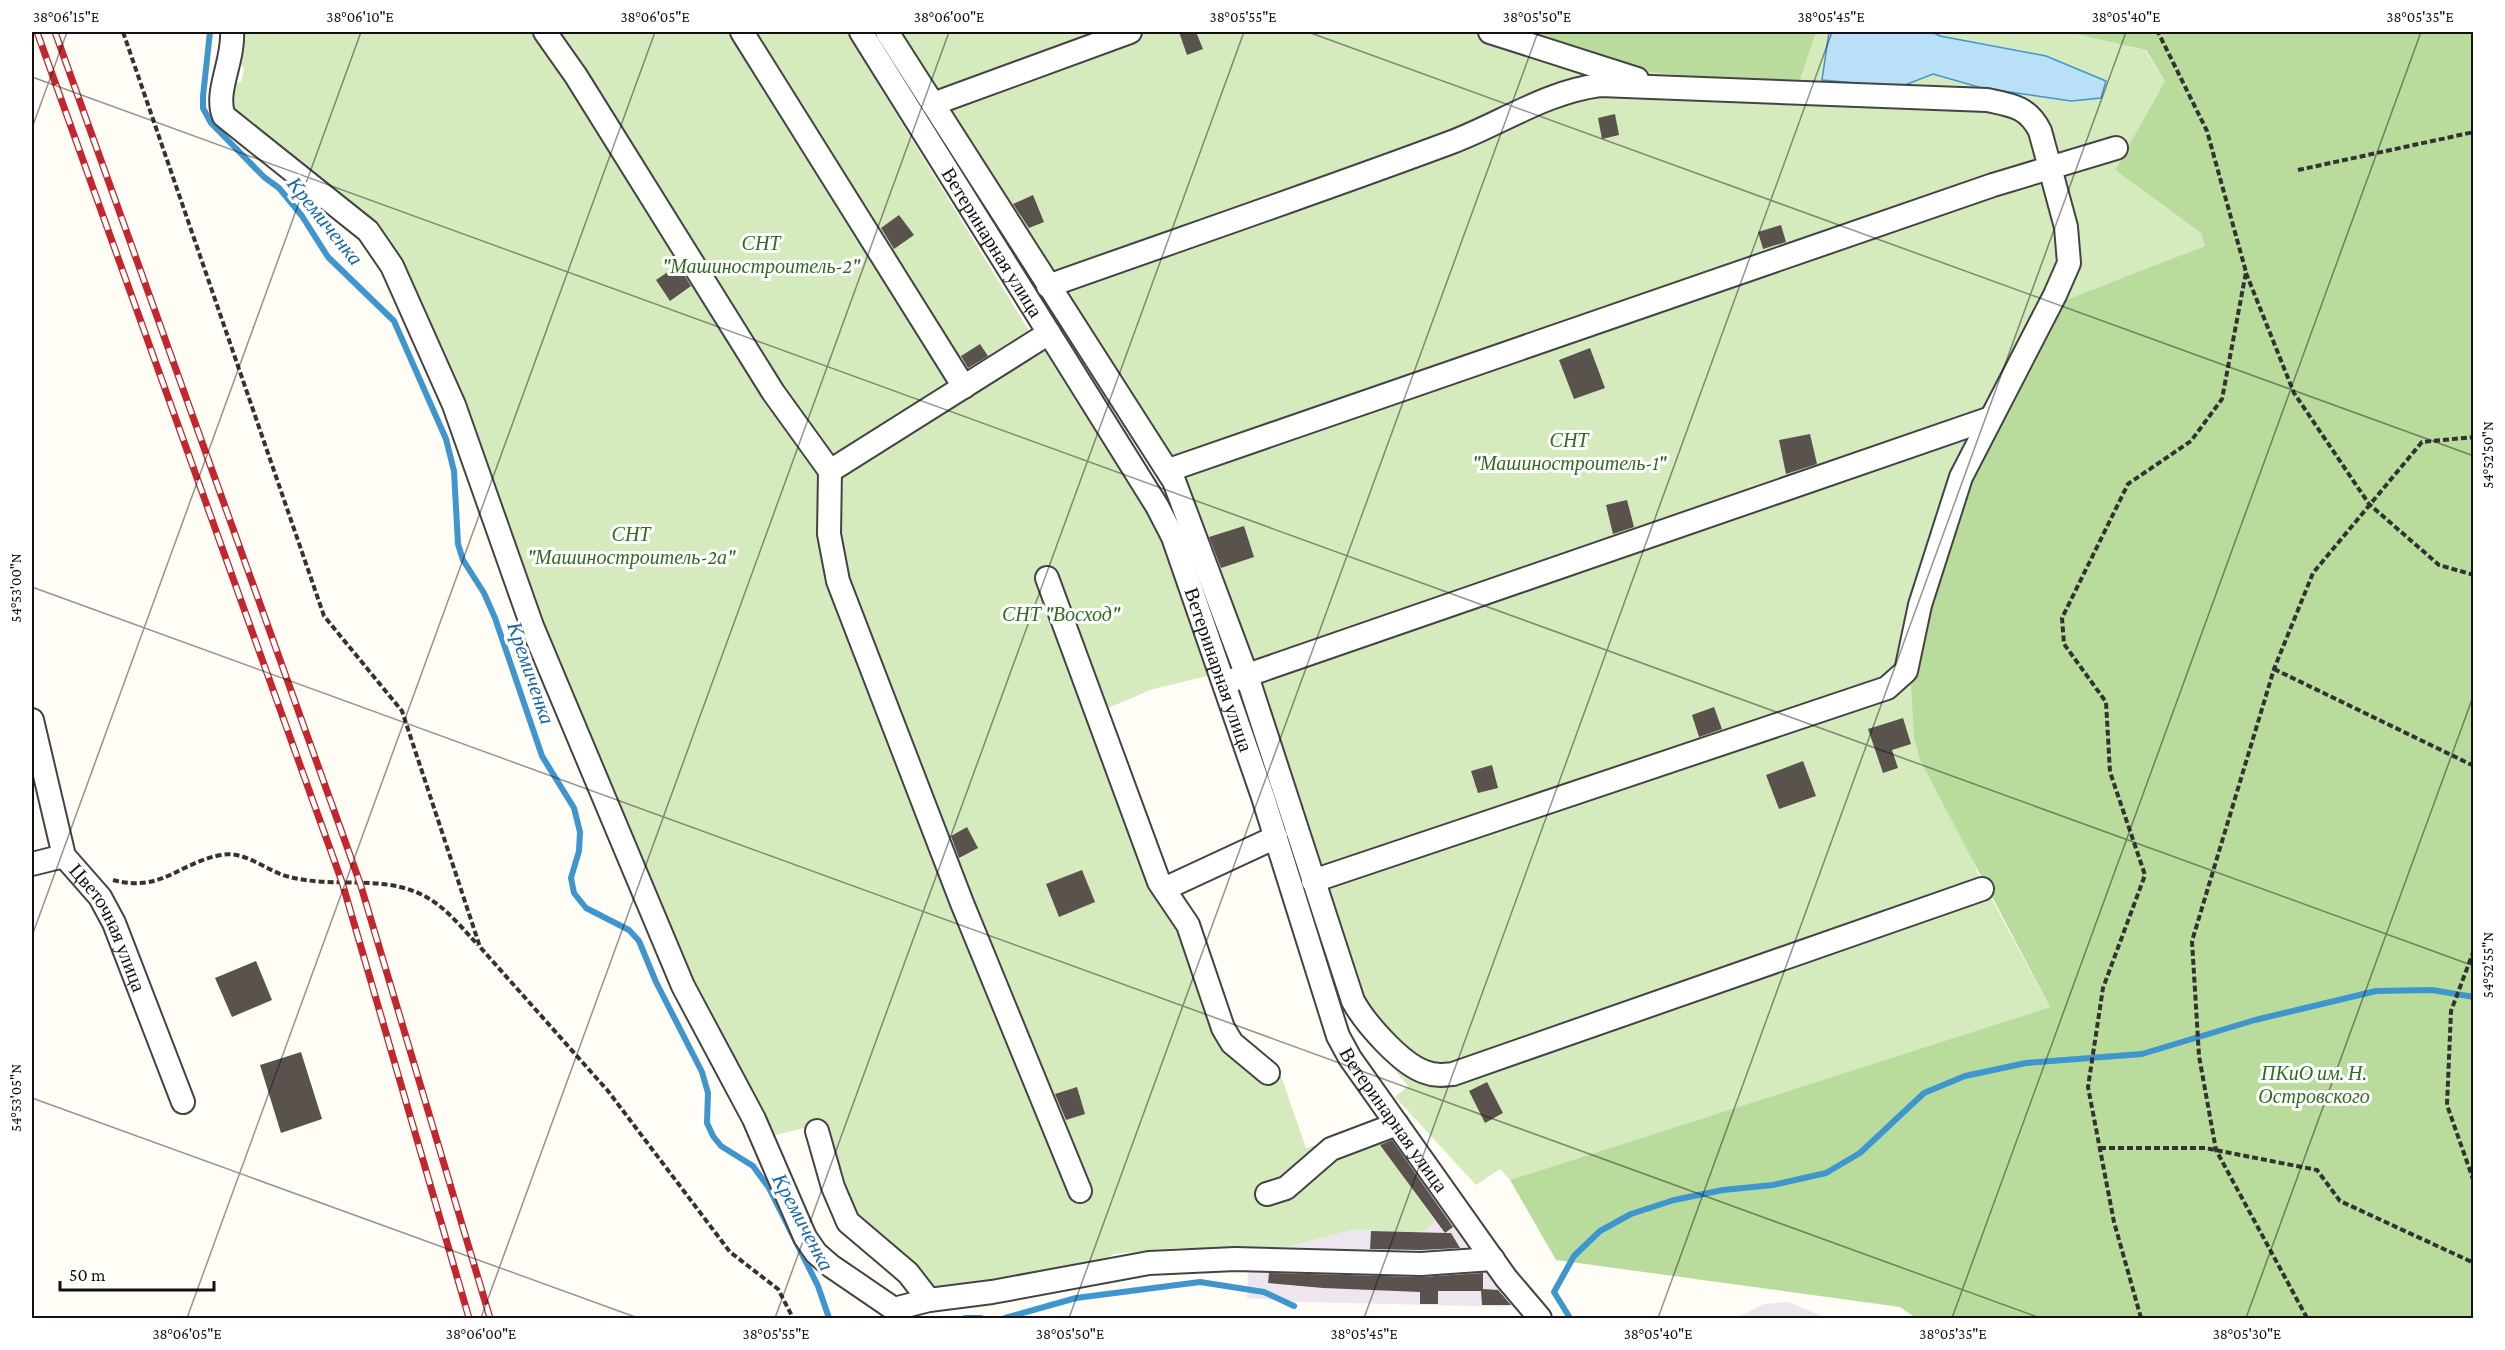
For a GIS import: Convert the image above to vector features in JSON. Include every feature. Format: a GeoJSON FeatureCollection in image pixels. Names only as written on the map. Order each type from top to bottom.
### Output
{"type":"FeatureCollection","features":[{"type":"Feature","properties":{"kind":"street"},"geometry":{"type":"LineString","coordinates":[[232,32],[230,62],[219,105],[224,116],[368,231],[392,266],[454,405],[532,626],[669,954],[708,1037],[754,1119],[805,1237],[816,1253],[894,1314],[929,1300],[992,1292],[1105,1269],[1196,1259],[1421,1264],[1493,1259]]}},
{"type":"Feature","properties":{"kind":"street"},"geometry":{"type":"LineString","coordinates":[[545,32],[576,76],[773,392],[830,471],[829,534],[838,581],[962,903],[1080,1191]]}},
{"type":"Feature","properties":{"kind":"street"},"geometry":{"type":"LineString","coordinates":[[742,32],[964,387]]}},
{"type":"Feature","properties":{"kind":"street","name":"Ветеринарная улица"},"geometry":{"type":"LineString","coordinates":[[861,32],[1157,506],[1173,537],[1276,837],[1338,1036],[1350,1058],[1493,1259],[1540,1318]]}},
{"type":"Feature","properties":{"kind":"street"},"geometry":{"type":"LineString","coordinates":[[887,32],[1048,286],[1169,470],[1247,676],[1347,985],[1360,1013],[1412,1066],[1438,1076],[1453,1074],[1982,889]]}},
{"type":"Feature","properties":{"kind":"street"},"geometry":{"type":"LineString","coordinates":[[933,104],[1130,32]]}},
{"type":"Feature","properties":{"kind":"street"},"geometry":{"type":"LineString","coordinates":[[1490,32],[1664,88]]}},
{"type":"Feature","properties":{"kind":"street"},"geometry":{"type":"LineString","coordinates":[[1048,286],[1452,142],[1558,93],[1600,85],[1987,100],[2007,104],[2033,117],[2040,131],[2066,227],[2069,263],[2055,296],[1961,477],[1920,605],[1906,671],[1887,688],[1313,881]]}},
{"type":"Feature","properties":{"kind":"street"},"geometry":{"type":"LineString","coordinates":[[1169,470],[2050,167],[2116,148]]}},
{"type":"Feature","properties":{"kind":"street"},"geometry":{"type":"LineString","coordinates":[[830,471],[1049,333]]}},
{"type":"Feature","properties":{"kind":"street"},"geometry":{"type":"LineString","coordinates":[[1224,683],[1991,418]]}},
{"type":"Feature","properties":{"kind":"street"},"geometry":{"type":"LineString","coordinates":[[1047,578],[1159,882],[1188,925],[1223,1028],[1232,1042],[1268,1073]]}},
{"type":"Feature","properties":{"kind":"street","name":"Цветочная улица"},"geometry":{"type":"LineString","coordinates":[[32,720],[64,856],[100,897],[114,923],[183,1102]]}},
{"type":"Feature","properties":{"kind":"street"},"geometry":{"type":"LineString","coordinates":[[1164,889],[1276,837]]}},
{"type":"Feature","properties":{"kind":"street"},"geometry":{"type":"LineString","coordinates":[[32,864],[64,856]]}},
{"type":"Feature","properties":{"kind":"street"},"geometry":{"type":"LineString","coordinates":[[1267,1194],[1286,1188],[1330,1149],[1397,1124]]}},
{"type":"Feature","properties":{"kind":"street"},"geometry":{"type":"LineString","coordinates":[[817,1131],[833,1187],[848,1222],[908,1273],[929,1300]]}},
{"type":"Feature","properties":{"kind":"path"},"geometry":{"type":"LineString","coordinates":[[123,32],[324,616],[402,711],[480,947]]}},
{"type":"Feature","properties":{"kind":"path"},"geometry":{"type":"LineString","coordinates":[[2158,32],[2207,131],[2246,272],[2294,393],[2369,504],[2439,565],[2474,575]]}},
{"type":"Feature","properties":{"kind":"path"},"geometry":{"type":"LineString","coordinates":[[2298,170],[2474,132]]}},
{"type":"Feature","properties":{"kind":"path"},"geometry":{"type":"LineString","coordinates":[[2141,1318],[2115,1222],[2088,1087],[2102,999],[2145,875],[2110,772],[2106,702],[2064,644],[2062,618],[2128,484],[2191,441],[2222,399],[2246,272]]}},
{"type":"Feature","properties":{"kind":"path"},"geometry":{"type":"LineString","coordinates":[[2307,1318],[2216,1150],[2199,1056],[2192,941],[2274,669],[2313,573],[2422,442],[2474,436]]}},
{"type":"Feature","properties":{"kind":"path"},"geometry":{"type":"LineString","coordinates":[[2274,669],[2474,766]]}},
{"type":"Feature","properties":{"kind":"path"},"geometry":{"type":"LineString","coordinates":[[103,875],[129,884],[143,885],[223,854],[243,857],[283,876],[299,880],[392,884],[430,898],[480,947],[608,1091],[730,1252],[778,1289],[793,1318]]}},
{"type":"Feature","properties":{"kind":"path"},"geometry":{"type":"LineString","coordinates":[[2474,950],[2451,1011],[2447,1105],[2474,1182]]}},
{"type":"Feature","properties":{"kind":"path"},"geometry":{"type":"LineString","coordinates":[[2100,1148],[2216,1150],[2316,1170],[2340,1201],[2474,1263]]}},
{"type":"Feature","properties":{"kind":"shaded area"},"geometry":{"type":"Polygon","coordinates":[[[1397,1128],[1521,1307],[1303,1302],[1247,1298],[1249,1249],[1271,1251],[1352,1230],[1372,1231],[1435,1220],[1377,1140],[1397,1128]]]}},
{"type":"Feature","properties":{"kind":"shaded area"},"geometry":{"type":"Polygon","coordinates":[[[1788,1302],[1827,1318],[1736,1318],[1764,1304],[1788,1302]]]}},
{"type":"Feature","properties":{"kind":"green space"},"geometry":{"type":"Polygon","coordinates":[[[236,32],[846,32],[1031,334],[1048,354],[1160,535],[1211,675],[1150,690],[1106,709],[1166,877],[1182,888],[1226,1019],[1246,1046],[1256,1045],[1280,1073],[1306,1148],[1362,1132],[1377,1140],[1435,1221],[1425,1230],[1415,1232],[1352,1230],[1271,1251],[1178,1248],[1113,1254],[1103,1261],[935,1292],[920,1270],[891,1245],[857,1225],[833,1160],[829,1126],[813,1126],[771,1136],[702,1006],[579,711],[408,277],[376,222],[233,118],[231,84],[241,82],[244,69],[238,60],[236,32]]]}},
{"type":"Feature","properties":{"kind":"green space","name":"СНТ \"Машиностроитель-1\""},"geometry":{"type":"Polygon","coordinates":[[[878,32],[1518,32],[1798,86],[1816,32],[2066,32],[2145,50],[2165,81],[2115,170],[2201,233],[2206,246],[2055,304],[1976,870],[2050,1007],[1510,1180],[1500,1169],[1476,1185],[1395,1097],[1408,1086],[1347,1013],[1237,674],[1168,483],[878,32]]]}},
{"type":"Feature","properties":{"kind":"green space"},"geometry":{"type":"Polygon","coordinates":[[[1518,32],[1816,32],[1798,86],[1651,72],[1518,32]]]}},
{"type":"Feature","properties":{"kind":"green space","name":"ПКиО им. Н. Островского"},"geometry":{"type":"Polygon","coordinates":[[[2066,32],[2473,32],[2473,1318],[1916,1318],[1900,1307],[1556,1260],[1510,1180],[2050,1007],[1920,760],[1914,737],[1911,683],[1926,610],[1971,476],[2055,304],[2205,246],[2201,233],[2115,170],[2165,81],[2146,50],[2066,32]]]}},
{"type":"Feature","properties":{"kind":"water"},"geometry":{"type":"Polygon","coordinates":[[[1829,32],[1932,32],[1940,36],[2046,56],[2106,81],[2101,98],[2071,101],[1982,88],[1933,74],[1900,87],[1822,80],[1829,32]]]}},
{"type":"Feature","properties":{"kind":"building"},"geometry":{"type":"Polygon","coordinates":[[[1179,32],[1196,32],[1203,49],[1187,55],[1179,32]]]}},
{"type":"Feature","properties":{"kind":"building"},"geometry":{"type":"Polygon","coordinates":[[[1615,114],[1619,135],[1602,139],[1598,118],[1615,114]]]}},
{"type":"Feature","properties":{"kind":"building"},"geometry":{"type":"Polygon","coordinates":[[[1033,195],[1044,222],[1029,228],[1013,204],[1033,195]]]}},
{"type":"Feature","properties":{"kind":"building"},"geometry":{"type":"Polygon","coordinates":[[[899,215],[914,235],[894,249],[881,228],[899,215]]]}},
{"type":"Feature","properties":{"kind":"building"},"geometry":{"type":"Polygon","coordinates":[[[1781,225],[1786,242],[1763,249],[1758,232],[1781,225]]]}},
{"type":"Feature","properties":{"kind":"building"},"geometry":{"type":"Polygon","coordinates":[[[678,265],[691,286],[670,301],[656,280],[678,265]]]}},
{"type":"Feature","properties":{"kind":"building"},"geometry":{"type":"Polygon","coordinates":[[[980,344],[988,356],[968,368],[961,356],[980,344]]]}},
{"type":"Feature","properties":{"kind":"building"},"geometry":{"type":"Polygon","coordinates":[[[1590,348],[1605,388],[1574,399],[1559,360],[1590,348]]]}},
{"type":"Feature","properties":{"kind":"building"},"geometry":{"type":"Polygon","coordinates":[[[1810,434],[1817,464],[1786,474],[1779,440],[1810,434]]]}},
{"type":"Feature","properties":{"kind":"building"},"geometry":{"type":"Polygon","coordinates":[[[1627,500],[1634,527],[1613,534],[1606,505],[1627,500]]]}},
{"type":"Feature","properties":{"kind":"building"},"geometry":{"type":"Polygon","coordinates":[[[1244,526],[1254,557],[1221,568],[1209,537],[1244,526]]]}},
{"type":"Feature","properties":{"kind":"building"},"geometry":{"type":"Polygon","coordinates":[[[1714,707],[1722,729],[1699,737],[1692,715],[1714,707]]]}},
{"type":"Feature","properties":{"kind":"building"},"geometry":{"type":"Polygon","coordinates":[[[1903,718],[1911,744],[1892,750],[1898,768],[1883,773],[1868,729],[1903,718]]]}},
{"type":"Feature","properties":{"kind":"building"},"geometry":{"type":"Polygon","coordinates":[[[1803,761],[1816,796],[1779,809],[1766,775],[1803,761]]]}},
{"type":"Feature","properties":{"kind":"building"},"geometry":{"type":"Polygon","coordinates":[[[1492,765],[1498,788],[1478,793],[1471,771],[1492,765]]]}},
{"type":"Feature","properties":{"kind":"building"},"geometry":{"type":"Polygon","coordinates":[[[967,827],[978,848],[959,858],[951,836],[967,827]]]}},
{"type":"Feature","properties":{"kind":"building"},"geometry":{"type":"Polygon","coordinates":[[[1082,870],[1095,902],[1059,917],[1046,884],[1082,870]]]}},
{"type":"Feature","properties":{"kind":"building"},"geometry":{"type":"Polygon","coordinates":[[[256,961],[272,1000],[232,1017],[215,978],[256,961]]]}},
{"type":"Feature","properties":{"kind":"building"},"geometry":{"type":"Polygon","coordinates":[[[301,1052],[322,1119],[281,1133],[260,1065],[301,1052]]]}},
{"type":"Feature","properties":{"kind":"building"},"geometry":{"type":"Polygon","coordinates":[[[1487,1082],[1503,1113],[1485,1123],[1469,1091],[1487,1082]]]}},
{"type":"Feature","properties":{"kind":"building"},"geometry":{"type":"Polygon","coordinates":[[[1077,1087],[1085,1114],[1066,1120],[1055,1094],[1077,1087]]]}},
{"type":"Feature","properties":{"kind":"building"},"geometry":{"type":"Polygon","coordinates":[[[1392,1140],[1453,1227],[1445,1233],[1380,1145],[1392,1140]]]}},
{"type":"Feature","properties":{"kind":"building"},"geometry":{"type":"Polygon","coordinates":[[[1371,1231],[1451,1233],[1460,1248],[1370,1249],[1371,1231]]]}},
{"type":"Feature","properties":{"kind":"building"},"geometry":{"type":"Polygon","coordinates":[[[1269,1273],[1421,1277],[1483,1273],[1483,1289],[1498,1290],[1511,1305],[1482,1305],[1481,1291],[1438,1291],[1438,1304],[1420,1304],[1420,1292],[1268,1283],[1269,1273]]]}},
{"type":"Feature","properties":{"kind":"waterway","name":"Кремиченка"},"geometry":{"type":"LineString","coordinates":[[210,32],[203,108],[211,123],[264,177],[279,188],[302,216],[328,257],[394,321],[446,439],[454,471],[458,544],[463,560],[484,593],[495,618],[542,756],[574,808],[580,832],[579,851],[571,878],[574,893],[586,908],[629,930],[639,941],[656,982],[702,1072],[708,1093],[707,1123],[713,1136],[721,1146],[753,1166],[769,1188],[818,1286],[829,1318]]}},
{"type":"Feature","properties":{"kind":"waterway"},"geometry":{"type":"LineString","coordinates":[[1570,1318],[1554,1292],[1574,1256],[1600,1231],[1631,1214],[1674,1200],[1723,1190],[1773,1185],[1826,1173],[1860,1153],[1924,1093],[1965,1076],[2026,1063],[2142,1054],[2255,1020],[2376,991],[2432,990],[2474,997]]}},
{"type":"Feature","properties":{"kind":"waterway"},"geometry":{"type":"LineString","coordinates":[[1005,1318],[1076,1298],[1200,1282],[1264,1292],[1294,1306]]}},
{"type":"Feature","properties":{"kind":"waterway"},"geometry":{"type":"LineString","coordinates":[[965,1318],[981,1318]]}},
{"type":"Feature","properties":{"kind":"railway"},"geometry":{"type":"LineString","coordinates":[[37,32],[342,882],[469,1318]]}},
{"type":"Feature","properties":{"kind":"railway"},"geometry":{"type":"LineString","coordinates":[[55,32],[360,883],[490,1318]]}},
{"type":"Feature","properties":{"kind":"park label","name":"СНТ \"Машиностроитель-2\""},"geometry":{"type":"Point","coordinates":[761,254]}},
{"type":"Feature","properties":{"kind":"park label","name":"СНТ \"Машиностроитель-2а\""},"geometry":{"type":"Point","coordinates":[631,546]}},
{"type":"Feature","properties":{"kind":"park label","name":"СНТ \"Восход\""},"geometry":{"type":"Point","coordinates":[1061,614]}}]}
